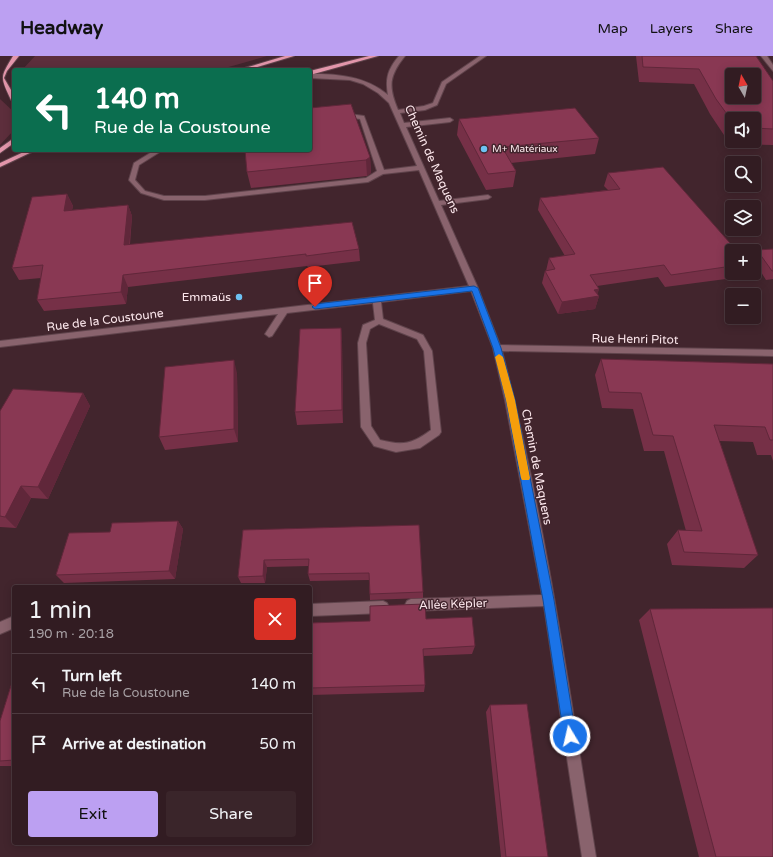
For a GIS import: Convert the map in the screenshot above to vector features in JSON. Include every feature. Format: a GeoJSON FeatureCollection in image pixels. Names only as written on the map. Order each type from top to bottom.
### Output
{"type":"FeatureCollection","features":[{"type":"Feature","properties":{"kind":"main road"},"geometry":{"type":"LineString","coordinates":[[10,63],[12,56]]}},
{"type":"Feature","properties":{"kind":"main road"},"geometry":{"type":"LineString","coordinates":[[12,97],[1,78],[4,71],[16,56]]}},
{"type":"Feature","properties":{"kind":"main road"},"geometry":{"type":"LineString","coordinates":[[10,63],[24,56]]}},
{"type":"Feature","properties":{"kind":"main road"},"geometry":{"type":"LineString","coordinates":[[248,68],[291,56]]}},
{"type":"Feature","properties":{"kind":"main road"},"geometry":{"type":"LineString","coordinates":[[312,74],[375,56]]}},
{"type":"Feature","properties":{"kind":"main road"},"geometry":{"type":"LineString","coordinates":[[6,89],[12,92]]}},
{"type":"Feature","properties":{"kind":"main road"},"geometry":{"type":"LineString","coordinates":[[0,151],[12,142]]}},
{"type":"Feature","properties":{"kind":"main road"},"geometry":{"type":"LineString","coordinates":[[0,165],[28,152]]}},
{"type":"Feature","properties":{"kind":"main road"},"geometry":{"type":"LineString","coordinates":[[21,155],[31,152]]}},
{"type":"Feature","properties":{"kind":"street","name":"Chemin de Maquens"},"geometry":{"type":"LineString","coordinates":[[402,56],[391,69],[388,81],[392,102],[474,288],[497,348],[510,400],[549,600],[589,857]]}},
{"type":"Feature","properties":{"kind":"street"},"geometry":{"type":"LineString","coordinates":[[397,112],[425,108],[435,104],[444,83],[483,56]]}},
{"type":"Feature","properties":{"kind":"street"},"geometry":{"type":"LineString","coordinates":[[764,56],[773,69]]}},
{"type":"Feature","properties":{"kind":"street","name":"Chemin de Maquens"},"geometry":{"type":"LineString","coordinates":[[312,75],[358,81],[373,86],[392,102]]}},
{"type":"Feature","properties":{"kind":"street"},"geometry":{"type":"LineString","coordinates":[[332,114],[362,117],[381,172]]}},
{"type":"Feature","properties":{"kind":"street"},"geometry":{"type":"LineString","coordinates":[[403,125],[450,120]]}},
{"type":"Feature","properties":{"kind":"street"},"geometry":{"type":"LineString","coordinates":[[157,152],[136,164],[132,180],[143,192],[164,198],[205,198],[368,180],[381,172],[422,168]]}},
{"type":"Feature","properties":{"kind":"street"},"geometry":{"type":"LineString","coordinates":[[437,203],[488,197]]}},
{"type":"Feature","properties":{"kind":"street","name":"Rue de la Coustoune"},"geometry":{"type":"LineString","coordinates":[[0,344],[474,288]]}},
{"type":"Feature","properties":{"kind":"street"},"geometry":{"type":"LineString","coordinates":[[377,299],[379,321]]}},
{"type":"Feature","properties":{"kind":"street"},"geometry":{"type":"LineString","coordinates":[[269,334],[285,310]]}},
{"type":"Feature","properties":{"kind":"street"},"geometry":{"type":"LineString","coordinates":[[379,321],[420,337],[428,352],[436,432],[420,444],[396,448],[377,443],[366,427],[362,343],[366,327],[379,321]]}},
{"type":"Feature","properties":{"kind":"street","name":"Rue Henri Pitot"},"geometry":{"type":"LineString","coordinates":[[497,348],[773,353]]}},
{"type":"Feature","properties":{"kind":"street","name":"Allée Képler"},"geometry":{"type":"LineString","coordinates":[[312,610],[549,600]]}},
{"type":"Feature","properties":{"kind":"street"},"geometry":{"type":"LineString","coordinates":[[0,628],[12,623]]}},
{"type":"Feature","properties":{"kind":"shaded area"},"geometry":{"type":"Polygon","coordinates":[[[35,56],[267,56],[225,68],[24,68],[35,56]]]}},
{"type":"Feature","properties":{"kind":"shaded area"},"geometry":{"type":"Polygon","coordinates":[[[0,99],[12,110],[12,132],[0,145],[0,99]]]}},
{"type":"Feature","properties":{"kind":"building"},"geometry":{"type":"Polygon","coordinates":[[[642,56],[756,56],[773,81],[773,129],[761,128],[761,112],[725,112],[716,99],[699,69],[643,67],[642,56]]]}},
{"type":"Feature","properties":{"kind":"building"},"geometry":{"type":"Polygon","coordinates":[[[351,104],[370,157],[366,160],[247,172],[245,152],[312,152],[312,108],[351,104]]]}},
{"type":"Feature","properties":{"kind":"building"},"geometry":{"type":"Polygon","coordinates":[[[575,108],[599,138],[502,147],[516,171],[488,174],[459,119],[575,108]]]}},
{"type":"Feature","properties":{"kind":"building"},"geometry":{"type":"Polygon","coordinates":[[[663,167],[731,244],[725,244],[725,267],[671,275],[664,265],[590,275],[599,289],[594,290],[599,296],[562,302],[545,271],[555,269],[549,258],[575,254],[540,198],[620,189],[608,173],[663,167]]]}},
{"type":"Feature","properties":{"kind":"building"},"geometry":{"type":"Polygon","coordinates":[[[67,194],[64,211],[128,205],[124,245],[352,222],[359,249],[123,275],[121,292],[37,300],[43,265],[12,268],[32,197],[67,194]]]}},
{"type":"Feature","properties":{"kind":"building"},"geometry":{"type":"Polygon","coordinates":[[[773,249],[773,271],[761,256],[761,250],[773,249]]]}},
{"type":"Feature","properties":{"kind":"building"},"geometry":{"type":"Polygon","coordinates":[[[341,328],[342,410],[295,412],[300,329],[341,328]]]}},
{"type":"Feature","properties":{"kind":"building"},"geometry":{"type":"Polygon","coordinates":[[[601,359],[773,364],[773,440],[770,440],[765,427],[714,425],[758,555],[684,552],[678,530],[702,531],[673,436],[653,435],[641,393],[609,392],[601,359]]]}},
{"type":"Feature","properties":{"kind":"building"},"geometry":{"type":"Polygon","coordinates":[[[234,360],[234,429],[159,437],[165,367],[234,360]]]}},
{"type":"Feature","properties":{"kind":"building"},"geometry":{"type":"Polygon","coordinates":[[[13,389],[83,393],[38,487],[21,486],[5,517],[0,516],[0,411],[13,389]]]}},
{"type":"Feature","properties":{"kind":"building"},"geometry":{"type":"Polygon","coordinates":[[[178,521],[169,571],[56,575],[69,533],[110,532],[112,523],[178,521]]]}},
{"type":"Feature","properties":{"kind":"building"},"geometry":{"type":"Polygon","coordinates":[[[419,525],[423,592],[370,594],[369,573],[308,574],[309,559],[264,560],[263,576],[238,577],[243,530],[419,525]]]}},
{"type":"Feature","properties":{"kind":"building"},"geometry":{"type":"Polygon","coordinates":[[[425,604],[426,619],[472,617],[475,646],[423,649],[425,685],[312,688],[312,623],[370,621],[370,606],[425,604]]]}},
{"type":"Feature","properties":{"kind":"building"},"geometry":{"type":"Polygon","coordinates":[[[773,608],[773,857],[716,857],[650,609],[773,608]]]}},
{"type":"Feature","properties":{"kind":"building"},"geometry":{"type":"Polygon","coordinates":[[[12,682],[12,760],[0,761],[0,721],[12,682]]]}},
{"type":"Feature","properties":{"kind":"building"},"geometry":{"type":"Polygon","coordinates":[[[527,704],[548,857],[506,857],[490,705],[527,704]]]}},
{"type":"Feature","properties":{"kind":"slow traffic"},"geometry":{"type":"LineString","coordinates":[[499,357],[510,400],[525,478]]}},
{"type":"Feature","properties":{"kind":"place","name":"M+ Matériaux"},"geometry":{"type":"Point","coordinates":[484,149]}},
{"type":"Feature","properties":{"kind":"place","name":"Emmaüs"},"geometry":{"type":"Point","coordinates":[239,297]}},
{"type":"Feature","properties":{"kind":"route"},"geometry":{"type":"LineString","coordinates":[[315,307],[474,288],[497,348],[510,400],[549,600],[570,736]]}}]}
